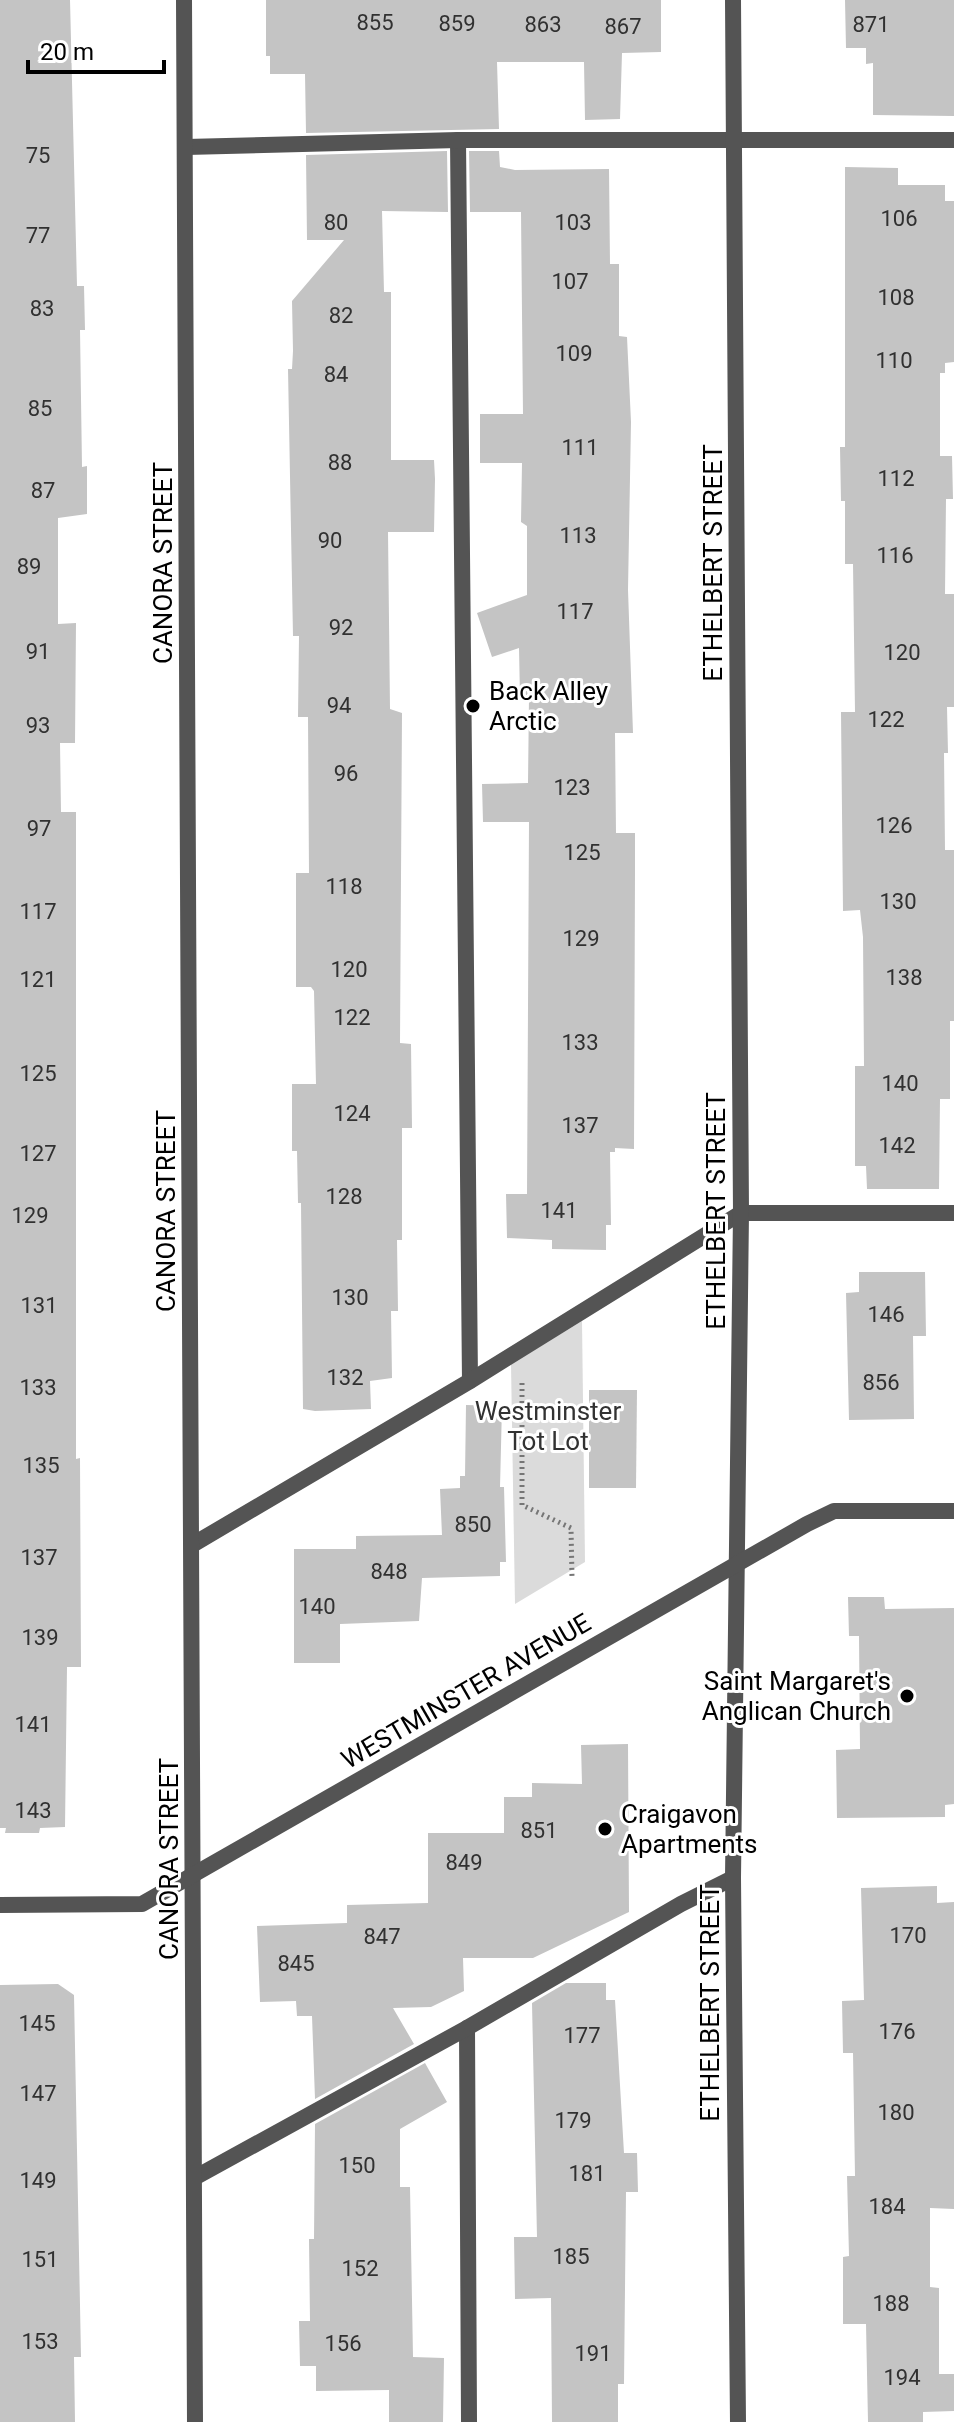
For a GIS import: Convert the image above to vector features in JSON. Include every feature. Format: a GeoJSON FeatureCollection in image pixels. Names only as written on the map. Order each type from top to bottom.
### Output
{"type":"FeatureCollection","features":[{"type":"Feature","properties":{"kind":"street","name":"CANORA STREET"},"geometry":{"type":"LineString","coordinates":[[184,0],[195,2422]]}},
{"type":"Feature","properties":{"kind":"street","name":"ETHELBERT STREET"},"geometry":{"type":"LineString","coordinates":[[733,0],[741,1213],[733,1878],[738,2422]]}},
{"type":"Feature","properties":{"kind":"street"},"geometry":{"type":"LineString","coordinates":[[458,140],[470,1381]]}},
{"type":"Feature","properties":{"kind":"street"},"geometry":{"type":"LineString","coordinates":[[186,147],[458,140],[954,140]]}},
{"type":"Feature","properties":{"kind":"street"},"geometry":{"type":"LineString","coordinates":[[192,1545],[470,1381],[741,1213],[954,1213]]}},
{"type":"Feature","properties":{"kind":"street","name":"WESTMINSTER AVENUE"},"geometry":{"type":"LineString","coordinates":[[0,1905],[142,1904],[834,1511],[954,1511]]}},
{"type":"Feature","properties":{"kind":"street"},"geometry":{"type":"LineString","coordinates":[[194,2178],[467,2028],[681,1904],[733,1878]]}},
{"type":"Feature","properties":{"kind":"street"},"geometry":{"type":"LineString","coordinates":[[467,2028],[469,2422]]}},
{"type":"Feature","properties":{"kind":"path"},"geometry":{"type":"LineString","coordinates":[[518,1350],[525,1361],[521,1363],[524,1421],[519,1432],[522,1505],[571,1528],[572,1577]]}},
{"type":"Feature","properties":{"kind":"green space","name":"Westminster Tot Lot"},"geometry":{"type":"Polygon","coordinates":[[[582,1321],[585,1562],[515,1604],[511,1364],[582,1321]]]}},
{"type":"Feature","properties":{"kind":"building"},"geometry":{"type":"Polygon","coordinates":[[[0,0],[70,0],[77,286],[84,286],[85,330],[80,330],[82,467],[87,466],[87,514],[58,518],[58,624],[76,623],[75,743],[60,743],[61,812],[76,812],[76,1459],[80,1458],[81,1667],[67,1667],[65,1827],[40,1828],[39,1833],[5,1833],[6,1828],[0,1828],[0,0]]]}},
{"type":"Feature","properties":{"kind":"building"},"geometry":{"type":"Polygon","coordinates":[[[266,0],[661,0],[661,52],[622,53],[620,119],[585,120],[584,62],[497,62],[499,129],[306,133],[305,74],[270,74],[270,56],[266,56],[266,0]]]}},
{"type":"Feature","properties":{"kind":"building"},"geometry":{"type":"Polygon","coordinates":[[[845,0],[954,0],[954,116],[873,115],[873,63],[866,64],[866,48],[846,48],[845,0]]]}},
{"type":"Feature","properties":{"kind":"building"},"geometry":{"type":"Polygon","coordinates":[[[447,151],[448,212],[382,211],[384,292],[391,292],[391,460],[434,460],[435,479],[434,532],[388,532],[390,709],[402,713],[400,1043],[411,1044],[412,1128],[402,1128],[402,1240],[397,1240],[398,1311],[391,1311],[392,1378],[370,1381],[371,1409],[315,1411],[303,1409],[301,1203],[298,1203],[297,1151],[292,1151],[292,1084],[316,1084],[314,991],[311,987],[296,987],[296,873],[309,873],[308,717],[298,717],[299,636],[293,636],[288,369],[292,369],[292,301],[344,240],[307,240],[306,155],[447,151]]]}},
{"type":"Feature","properties":{"kind":"building"},"geometry":{"type":"Polygon","coordinates":[[[469,151],[499,151],[500,167],[515,170],[609,169],[610,264],[619,264],[619,336],[627,337],[631,422],[628,590],[633,733],[615,733],[616,833],[635,833],[635,871],[634,1149],[615,1148],[615,1152],[610,1152],[611,1225],[606,1225],[606,1250],[552,1249],[552,1240],[507,1238],[506,1194],[527,1194],[529,822],[483,822],[482,784],[528,783],[529,697],[520,698],[519,648],[492,657],[477,613],[527,595],[527,526],[521,522],[522,463],[480,463],[480,414],[523,414],[521,212],[470,212],[469,151]]]}},
{"type":"Feature","properties":{"kind":"building"},"geometry":{"type":"Polygon","coordinates":[[[845,167],[898,168],[898,185],[945,185],[945,201],[954,201],[954,362],[945,363],[945,373],[940,373],[940,456],[952,456],[953,499],[946,499],[945,594],[954,594],[954,707],[947,707],[948,753],[944,753],[945,850],[954,850],[954,1021],[950,1021],[950,1099],[940,1099],[939,1189],[867,1189],[866,1166],[855,1166],[855,1066],[864,1066],[863,937],[860,910],[843,911],[841,712],[855,712],[853,564],[845,564],[845,501],[841,501],[840,447],[845,447],[845,167]]]}},
{"type":"Feature","properties":{"kind":"building"},"geometry":{"type":"Polygon","coordinates":[[[859,1272],[925,1272],[926,1336],[913,1336],[914,1419],[849,1420],[846,1293],[859,1292],[859,1272]]]}},
{"type":"Feature","properties":{"kind":"building"},"geometry":{"type":"Polygon","coordinates":[[[589,1390],[637,1390],[636,1488],[589,1488],[589,1390]]]}},
{"type":"Feature","properties":{"kind":"building"},"geometry":{"type":"Polygon","coordinates":[[[466,1405],[502,1406],[500,1487],[504,1487],[506,1562],[500,1562],[500,1576],[422,1578],[419,1621],[340,1624],[340,1663],[294,1663],[294,1549],[356,1549],[356,1536],[442,1535],[440,1489],[460,1488],[460,1476],[465,1476],[466,1405]]]}},
{"type":"Feature","properties":{"kind":"building","name":"Saint Margaret's Anglican Church"},"geometry":{"type":"Polygon","coordinates":[[[848,1597],[884,1597],[885,1609],[954,1608],[954,1804],[945,1805],[945,1817],[837,1818],[836,1750],[860,1749],[859,1636],[849,1636],[848,1597]]]}},
{"type":"Feature","properties":{"kind":"building"},"geometry":{"type":"Polygon","coordinates":[[[628,1744],[629,1912],[533,1958],[463,1958],[464,1991],[431,2007],[393,2008],[414,2044],[315,2099],[312,2016],[297,2016],[296,2001],[260,2002],[257,1926],[347,1923],[347,1905],[428,1903],[428,1833],[504,1833],[504,1797],[532,1797],[532,1783],[582,1784],[581,1745],[628,1744]]]}},
{"type":"Feature","properties":{"kind":"building"},"geometry":{"type":"Polygon","coordinates":[[[937,1886],[937,1903],[954,1902],[954,2209],[930,2208],[930,2287],[939,2288],[939,2374],[954,2374],[954,2411],[923,2412],[923,2422],[868,2422],[866,2324],[843,2324],[843,2257],[849,2256],[847,2176],[855,2176],[853,2053],[843,2053],[842,2001],[864,2000],[861,1888],[937,1886]]]}},
{"type":"Feature","properties":{"kind":"building"},"geometry":{"type":"Polygon","coordinates":[[[566,1983],[606,1983],[606,2000],[615,2000],[624,2153],[637,2153],[638,2192],[626,2192],[624,2384],[618,2384],[618,2422],[552,2422],[551,2298],[515,2299],[514,2237],[537,2237],[532,2003],[566,1983]]]}},
{"type":"Feature","properties":{"kind":"building"},"geometry":{"type":"Polygon","coordinates":[[[58,1984],[74,1995],[81,2357],[74,2357],[75,2422],[0,2422],[0,1985],[58,1984]]]}},
{"type":"Feature","properties":{"kind":"building"},"geometry":{"type":"Polygon","coordinates":[[[425,2063],[447,2102],[400,2129],[400,2187],[410,2187],[413,2357],[444,2358],[443,2422],[389,2422],[389,2390],[316,2391],[316,2366],[300,2366],[299,2321],[310,2321],[309,2239],[314,2239],[315,2124],[425,2063]]]}},
{"type":"Feature","properties":{"kind":"place","name":"Back Alley Arctic"},"geometry":{"type":"Point","coordinates":[473,706]}},
{"type":"Feature","properties":{"kind":"place","name":"Saint Margaret's Anglican Church"},"geometry":{"type":"Point","coordinates":[907,1696]}},
{"type":"Feature","properties":{"kind":"place","name":"Craigavon Apartments"},"geometry":{"type":"Point","coordinates":[605,1829]}}]}
